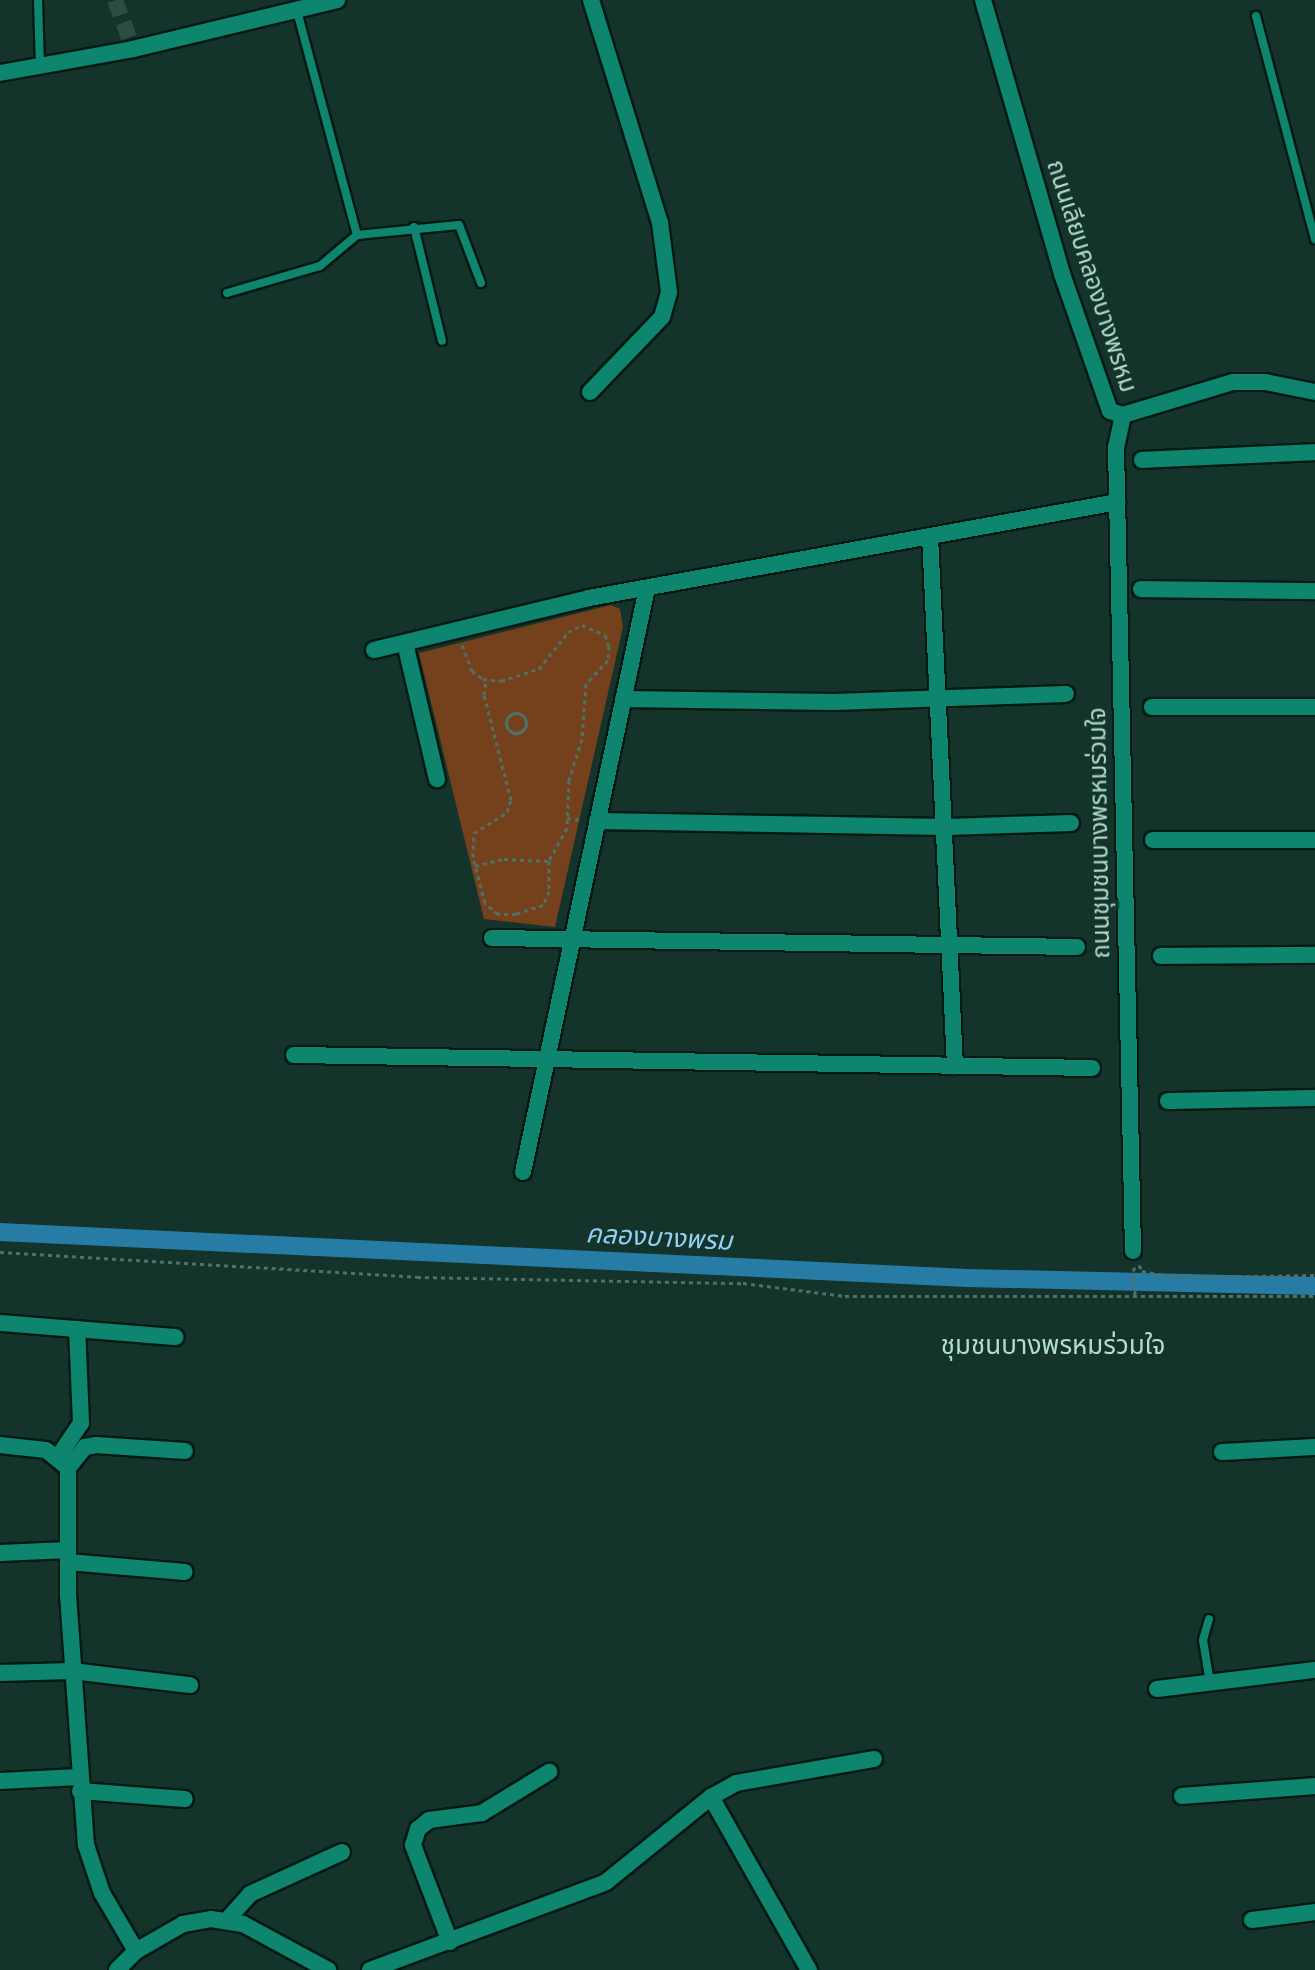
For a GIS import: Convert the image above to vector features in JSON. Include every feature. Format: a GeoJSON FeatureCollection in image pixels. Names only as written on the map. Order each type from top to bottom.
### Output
{"type":"FeatureCollection","features":[{"type":"Feature","properties":{"kind":"street"},"geometry":{"type":"LineString","coordinates":[[0,73],[40,67],[337,0]]}},
{"type":"Feature","properties":{"kind":"street"},"geometry":{"type":"LineString","coordinates":[[590,392],[662,317],[669,292],[660,223],[591,0]]}},
{"type":"Feature","properties":{"kind":"street","name":"ถนนเลียบคลองบางพรหม"},"geometry":{"type":"LineString","coordinates":[[983,0],[1100,389],[1110,411],[1123,415],[1233,382],[1265,382],[1315,392]]}},
{"type":"Feature","properties":{"kind":"street","name":"ถนนชุมชนบางพรหมร่วมใจ"},"geometry":{"type":"LineString","coordinates":[[1123,415],[1116,447],[1133,1251]]}},
{"type":"Feature","properties":{"kind":"street"},"geometry":{"type":"LineString","coordinates":[[1142,460],[1315,452]]}},
{"type":"Feature","properties":{"kind":"street"},"geometry":{"type":"LineString","coordinates":[[374,650],[647,588],[1117,502]]}},
{"type":"Feature","properties":{"kind":"street"},"geometry":{"type":"LineString","coordinates":[[930,536],[955,1066]]}},
{"type":"Feature","properties":{"kind":"street"},"geometry":{"type":"LineString","coordinates":[[523,1172],[647,588]]}},
{"type":"Feature","properties":{"kind":"street"},"geometry":{"type":"LineString","coordinates":[[1141,589],[1315,591]]}},
{"type":"Feature","properties":{"kind":"street"},"geometry":{"type":"LineString","coordinates":[[405,643],[437,779]]}},
{"type":"Feature","properties":{"kind":"street"},"geometry":{"type":"LineString","coordinates":[[623,699],[939,698],[1066,694]]}},
{"type":"Feature","properties":{"kind":"street"},"geometry":{"type":"LineString","coordinates":[[1152,707],[1315,707]]}},
{"type":"Feature","properties":{"kind":"street"},"geometry":{"type":"LineString","coordinates":[[597,821],[946,827],[1071,823]]}},
{"type":"Feature","properties":{"kind":"street"},"geometry":{"type":"LineString","coordinates":[[1153,840],[1315,840]]}},
{"type":"Feature","properties":{"kind":"street"},"geometry":{"type":"LineString","coordinates":[[492,938],[1077,947]]}},
{"type":"Feature","properties":{"kind":"street"},"geometry":{"type":"LineString","coordinates":[[1161,956],[1315,955]]}},
{"type":"Feature","properties":{"kind":"street"},"geometry":{"type":"LineString","coordinates":[[294,1055],[1092,1068]]}},
{"type":"Feature","properties":{"kind":"street"},"geometry":{"type":"LineString","coordinates":[[1168,1101],[1315,1098]]}},
{"type":"Feature","properties":{"kind":"street"},"geometry":{"type":"LineString","coordinates":[[0,1323],[175,1337]]}},
{"type":"Feature","properties":{"kind":"street"},"geometry":{"type":"LineString","coordinates":[[77,1329],[81,1423],[63,1462],[80,1784],[86,1845],[102,1893],[136,1951]]}},
{"type":"Feature","properties":{"kind":"street"},"geometry":{"type":"LineString","coordinates":[[0,1445],[46,1450],[63,1462]]}},
{"type":"Feature","properties":{"kind":"street"},"geometry":{"type":"LineString","coordinates":[[63,1462],[85,1447],[96,1445],[185,1451]]}},
{"type":"Feature","properties":{"kind":"street"},"geometry":{"type":"LineString","coordinates":[[1222,1452],[1315,1447]]}},
{"type":"Feature","properties":{"kind":"street"},"geometry":{"type":"LineString","coordinates":[[0,1553],[68,1556],[185,1572]]}},
{"type":"Feature","properties":{"kind":"street"},"geometry":{"type":"LineString","coordinates":[[1157,1689],[1315,1670]]}},
{"type":"Feature","properties":{"kind":"street"},"geometry":{"type":"LineString","coordinates":[[0,1673],[72,1671],[190,1685]]}},
{"type":"Feature","properties":{"kind":"street"},"geometry":{"type":"LineString","coordinates":[[370,1970],[606,1882],[711,1797],[736,1783],[874,1759]]}},
{"type":"Feature","properties":{"kind":"street"},"geometry":{"type":"LineString","coordinates":[[450,1942],[413,1845],[418,1829],[429,1820],[482,1813],[549,1772]]}},
{"type":"Feature","properties":{"kind":"street"},"geometry":{"type":"LineString","coordinates":[[0,1781],[80,1784],[185,1799]]}},
{"type":"Feature","properties":{"kind":"street"},"geometry":{"type":"LineString","coordinates":[[1182,1796],[1315,1786]]}},
{"type":"Feature","properties":{"kind":"street"},"geometry":{"type":"LineString","coordinates":[[711,1797],[809,1970]]}},
{"type":"Feature","properties":{"kind":"street"},"geometry":{"type":"LineString","coordinates":[[226,1921],[250,1894],[342,1852]]}},
{"type":"Feature","properties":{"kind":"street"},"geometry":{"type":"LineString","coordinates":[[1252,1920],[1315,1912]]}},
{"type":"Feature","properties":{"kind":"street"},"geometry":{"type":"LineString","coordinates":[[117,1970],[136,1951],[183,1924],[226,1921],[243,1924],[328,1970]]}},
{"type":"Feature","properties":{"kind":"lane"},"geometry":{"type":"LineString","coordinates":[[38,0],[40,67]]}},
{"type":"Feature","properties":{"kind":"lane"},"geometry":{"type":"LineString","coordinates":[[297,11],[357,235]]}},
{"type":"Feature","properties":{"kind":"lane"},"geometry":{"type":"LineString","coordinates":[[1256,16],[1315,239]]}},
{"type":"Feature","properties":{"kind":"lane"},"geometry":{"type":"LineString","coordinates":[[227,293],[320,266],[357,235],[414,227],[459,225],[481,283]]}},
{"type":"Feature","properties":{"kind":"lane"},"geometry":{"type":"LineString","coordinates":[[414,227],[442,341]]}},
{"type":"Feature","properties":{"kind":"lane"},"geometry":{"type":"LineString","coordinates":[[1209,1619],[1203,1640],[1210,1683]]}},
{"type":"Feature","properties":{"kind":"path"},"geometry":{"type":"LineString","coordinates":[[458,630],[472,671],[486,680],[519,678],[539,669],[568,632],[582,625],[605,635],[608,660],[586,684],[582,739],[569,780],[567,828],[549,861],[549,891],[543,905],[516,914],[498,914],[485,903],[475,866],[474,833],[507,812],[511,800],[484,695],[486,680]]}},
{"type":"Feature","properties":{"kind":"path"},"geometry":{"type":"LineString","coordinates":[[492,727],[506,724],[516,713],[526,724],[514,733],[506,724]]}},
{"type":"Feature","properties":{"kind":"path"},"geometry":{"type":"LineString","coordinates":[[475,866],[504,859],[549,861]]}},
{"type":"Feature","properties":{"kind":"path"},"geometry":{"type":"LineString","coordinates":[[0,1252],[417,1277],[743,1283],[845,1296],[1315,1296]]}},
{"type":"Feature","properties":{"kind":"path"},"geometry":{"type":"LineString","coordinates":[[1134,1270],[1135,1298]]}},
{"type":"Feature","properties":{"kind":"path"},"geometry":{"type":"LineString","coordinates":[[1142,1271],[1174,1277],[1315,1275]]}},
{"type":"Feature","properties":{"kind":"shaded area"},"geometry":{"type":"Polygon","coordinates":[[[611,605],[620,609],[623,627],[555,927],[484,919],[419,653],[611,605]]]}},
{"type":"Feature","properties":{"kind":"waterway","name":"คลองบางพรม"},"geometry":{"type":"LineString","coordinates":[[0,1232],[967,1278],[1315,1286]]}},
{"type":"Feature","properties":{"kind":"tunnel"},"geometry":{"type":"LineString","coordinates":[[115,0],[133,49]]}},
{"type":"Feature","properties":{"kind":"district","name":"ชุมชนบางพรหมร่วมใจ"},"geometry":{"type":"Point","coordinates":[1053,1345]}}]}
